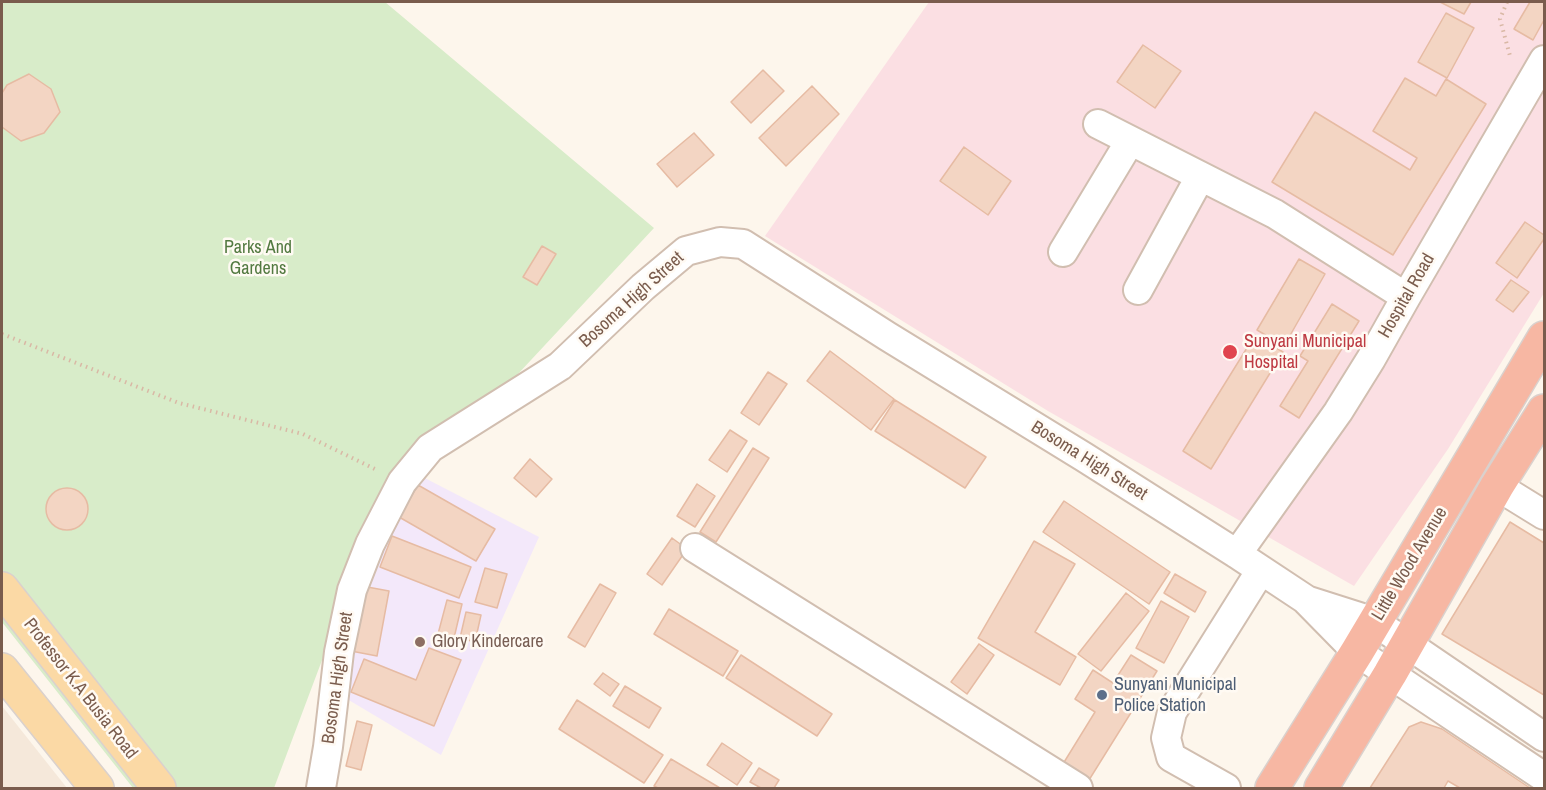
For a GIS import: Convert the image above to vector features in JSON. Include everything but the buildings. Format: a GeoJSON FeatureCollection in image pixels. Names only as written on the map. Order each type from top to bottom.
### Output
{"type":"FeatureCollection","features":[{"type":"Feature","properties":{"kind":"highway","name":"Little Wood Avenue"},"geometry":{"type":"LineString","coordinates":[[1272,789],[1545,338]]}},
{"type":"Feature","properties":{"kind":"highway","name":"Little Wood Avenue"},"geometry":{"type":"LineString","coordinates":[[1321,789],[1390,674],[1497,486],[1545,411]]}},
{"type":"Feature","properties":{"kind":"main road","name":"Professor K.A Busia Road"},"geometry":{"type":"LineString","coordinates":[[2,589],[159,789]]}},
{"type":"Feature","properties":{"kind":"main road"},"geometry":{"type":"LineString","coordinates":[[2,670],[97,789]]}},
{"type":"Feature","properties":{"kind":"street","name":"Hospital Road"},"geometry":{"type":"LineString","coordinates":[[1237,554],[1338,412],[1545,60]]}},
{"type":"Feature","properties":{"kind":"street"},"geometry":{"type":"LineString","coordinates":[[1098,124],[1275,214],[1406,297]]}},
{"type":"Feature","properties":{"kind":"street"},"geometry":{"type":"LineString","coordinates":[[1063,252],[1130,141]]}},
{"type":"Feature","properties":{"kind":"street"},"geometry":{"type":"LineString","coordinates":[[1138,290],[1200,177]]}},
{"type":"Feature","properties":{"kind":"street","name":"Bosoma High Street"},"geometry":{"type":"LineString","coordinates":[[321,789],[339,652],[352,590],[370,544],[402,482],[430,448],[560,366],[643,287],[686,251],[720,242],[743,244],[1237,554],[1305,599],[1357,652],[1545,777]]}},
{"type":"Feature","properties":{"kind":"street"},"geometry":{"type":"LineString","coordinates":[[1497,486],[1545,515]]}},
{"type":"Feature","properties":{"kind":"street"},"geometry":{"type":"LineString","coordinates":[[695,548],[1078,789]]}},
{"type":"Feature","properties":{"kind":"street"},"geometry":{"type":"LineString","coordinates":[[1226,789],[1171,757],[1166,738],[1172,712],[1261,570]]}},
{"type":"Feature","properties":{"kind":"street","name":"Bosoma High Street"},"geometry":{"type":"LineString","coordinates":[[1305,599],[1375,622],[1545,737]]}},
{"type":"Feature","properties":{"kind":"path"},"geometry":{"type":"LineString","coordinates":[[1507,2],[1500,20],[1510,56]]}},
{"type":"Feature","properties":{"kind":"path"},"geometry":{"type":"LineString","coordinates":[[2,334],[179,403],[303,434],[402,482]]}},
{"type":"Feature","properties":{"kind":"shaded area","name":"Sunyani Municipal Hospital"},"geometry":{"type":"Polygon","coordinates":[[[929,2],[1544,2],[1544,293],[1448,449],[1354,586],[1048,411],[765,236],[929,2]]]}},
{"type":"Feature","properties":{"kind":"shaded area","name":"Glory Kindercare"},"geometry":{"type":"Polygon","coordinates":[[[417,474],[539,537],[441,755],[342,696],[355,589],[417,474]]]}},
{"type":"Feature","properties":{"kind":"shaded area"},"geometry":{"type":"Polygon","coordinates":[[[2,706],[67,788],[2,788],[2,706]]]}},
{"type":"Feature","properties":{"kind":"green space","name":"Parks And Gardens"},"geometry":{"type":"Polygon","coordinates":[[[2,2],[385,2],[654,228],[490,404],[399,473],[354,575],[274,788],[133,788],[2,622],[2,2]]]}},
{"type":"Feature","properties":{"kind":"place","name":"Sunyani Municipal Hospital"},"geometry":{"type":"Point","coordinates":[1230,352]}},
{"type":"Feature","properties":{"kind":"place","name":"Glory Kindercare"},"geometry":{"type":"Point","coordinates":[420,642]}},
{"type":"Feature","properties":{"kind":"place","name":"Sunyani Municipal Police Station"},"geometry":{"type":"Point","coordinates":[1102,695]}}]}
